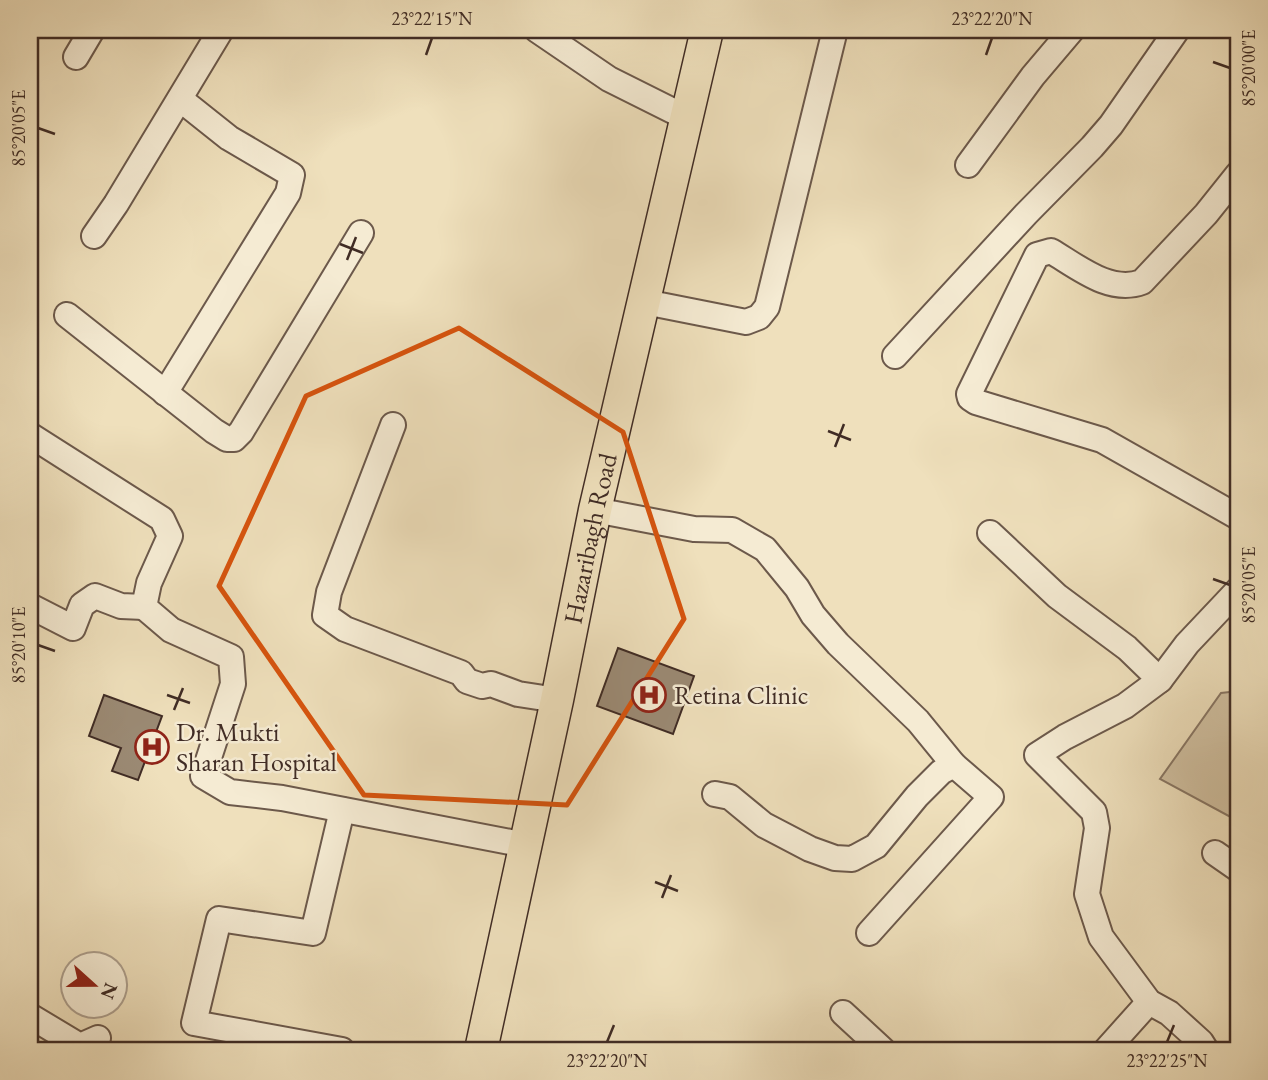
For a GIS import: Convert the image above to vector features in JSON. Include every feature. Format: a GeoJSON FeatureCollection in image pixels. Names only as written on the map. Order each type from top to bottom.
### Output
{"type":"FeatureCollection","features":[{"type":"Feature","properties":{"kind":"main road","name":"Hazaribagh Road"},"geometry":{"type":"LineString","coordinates":[[481,1050],[557,701],[595,510],[707,30]]}},
{"type":"Feature","properties":{"kind":"street"},"geometry":{"type":"LineString","coordinates":[[76,57],[92,30]]}},
{"type":"Feature","properties":{"kind":"street"},"geometry":{"type":"LineString","coordinates":[[94,236],[221,30]]}},
{"type":"Feature","properties":{"kind":"street"},"geometry":{"type":"LineString","coordinates":[[537,30],[609,79],[685,117]]}},
{"type":"Feature","properties":{"kind":"street"},"geometry":{"type":"LineString","coordinates":[[645,302],[746,323],[759,317],[767,307],[835,30]]}},
{"type":"Feature","properties":{"kind":"street"},"geometry":{"type":"LineString","coordinates":[[968,165],[1032,76],[1072,30]]}},
{"type":"Feature","properties":{"kind":"street"},"geometry":{"type":"LineString","coordinates":[[895,356],[1092,147],[1111,125],[1177,30]]}},
{"type":"Feature","properties":{"kind":"street"},"geometry":{"type":"LineString","coordinates":[[165,393],[292,182],[292,175],[229,138],[180,99]]}},
{"type":"Feature","properties":{"kind":"street"},"geometry":{"type":"LineString","coordinates":[[1238,174],[1206,214],[1142,282],[1119,286],[1101,280],[1051,251],[1037,255],[969,394],[976,402],[1102,440],[1238,517]]}},
{"type":"Feature","properties":{"kind":"street"},"geometry":{"type":"LineString","coordinates":[[67,315],[214,431],[227,439],[234,439],[241,432],[361,233]]}},
{"type":"Feature","properties":{"kind":"street"},"geometry":{"type":"LineString","coordinates":[[393,425],[329,592],[325,615],[345,629],[461,673],[467,681],[482,687],[491,684],[518,694],[557,701]]}},
{"type":"Feature","properties":{"kind":"street"},"geometry":{"type":"LineString","coordinates":[[30,435],[162,519],[170,536],[149,583],[144,607]]}},
{"type":"Feature","properties":{"kind":"street"},"geometry":{"type":"LineString","coordinates":[[595,510],[694,529],[732,530],[765,549],[797,588],[813,615],[838,644],[918,721],[954,765],[991,797],[869,933]]}},
{"type":"Feature","properties":{"kind":"street"},"geometry":{"type":"LineString","coordinates":[[990,533],[1057,596],[1127,648],[1160,680]]}},
{"type":"Feature","properties":{"kind":"street"},"geometry":{"type":"LineString","coordinates":[[1206,1050],[1201,1042],[1169,1013],[1149,1002],[1101,937],[1087,894],[1097,828],[1094,812],[1037,755],[1065,737],[1125,706],[1160,680],[1187,644],[1238,590]]}},
{"type":"Feature","properties":{"kind":"street"},"geometry":{"type":"LineString","coordinates":[[30,606],[73,628],[82,605],[95,596],[121,606],[144,607],[171,631],[231,657],[233,684],[203,776],[230,792],[282,798],[526,845]]}},
{"type":"Feature","properties":{"kind":"street"},"geometry":{"type":"LineString","coordinates":[[715,794],[730,797],[764,825],[810,849],[835,858],[852,859],[876,846],[917,796],[941,772],[954,765]]}},
{"type":"Feature","properties":{"kind":"street"},"geometry":{"type":"LineString","coordinates":[[342,810],[313,933],[219,919],[194,1023],[342,1050]]}},
{"type":"Feature","properties":{"kind":"street"},"geometry":{"type":"LineString","coordinates":[[1215,853],[1238,869]]}},
{"type":"Feature","properties":{"kind":"street"},"geometry":{"type":"LineString","coordinates":[[1106,1050],[1149,1002]]}},
{"type":"Feature","properties":{"kind":"street"},"geometry":{"type":"LineString","coordinates":[[843,1013],[883,1050]]}},
{"type":"Feature","properties":{"kind":"street"},"geometry":{"type":"LineString","coordinates":[[30,1016],[80,1046],[98,1038]]}},
{"type":"Feature","properties":{"kind":"highlighted area"},"geometry":{"type":"Polygon","coordinates":[[[459,328],[623,432],[684,619],[567,805],[364,795],[219,586],[306,396],[459,328]]]}},
{"type":"Feature","properties":{"kind":"shaded area"},"geometry":{"type":"Polygon","coordinates":[[[1238,691],[1238,821],[1160,779],[1221,693],[1238,691]]]}},
{"type":"Feature","properties":{"kind":"building"},"geometry":{"type":"Polygon","coordinates":[[[618,648],[694,676],[673,734],[597,706],[618,648]]]}},
{"type":"Feature","properties":{"kind":"building"},"geometry":{"type":"Polygon","coordinates":[[[104,695],[162,716],[138,780],[112,771],[121,748],[89,736],[104,695]]]}},
{"type":"Feature","properties":{"kind":"place","name":"Retina Clinic"},"geometry":{"type":"Point","coordinates":[649,695]}},
{"type":"Feature","properties":{"kind":"place","name":"Dr. Mukti Sharan Hospital"},"geometry":{"type":"Point","coordinates":[152,747]}}]}
